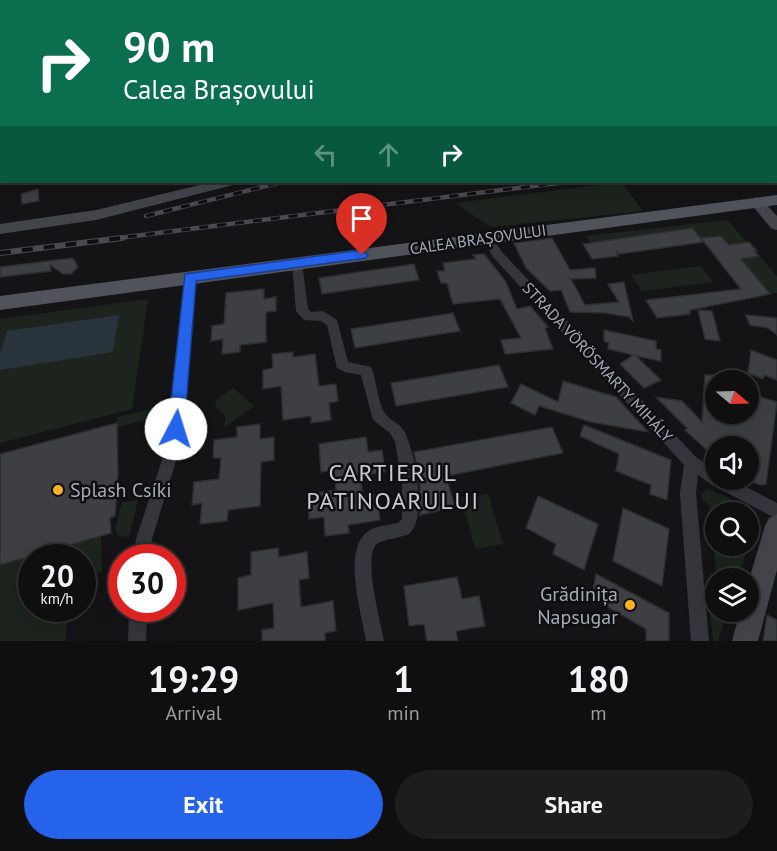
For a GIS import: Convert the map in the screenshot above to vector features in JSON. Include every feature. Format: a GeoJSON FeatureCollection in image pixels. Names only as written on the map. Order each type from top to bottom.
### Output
{"type":"FeatureCollection","features":[{"type":"Feature","properties":{"kind":"main road","name":"CALEA BRAȘOVULUI"},"geometry":{"type":"LineString","coordinates":[[0,303],[777,200]]}},
{"type":"Feature","properties":{"kind":"street"},"geometry":{"type":"LineString","coordinates":[[0,229],[96,215],[224,183]]}},
{"type":"Feature","properties":{"kind":"street"},"geometry":{"type":"LineString","coordinates":[[756,202],[777,225]]}},
{"type":"Feature","properties":{"kind":"street","name":"STRADA VÖRÖSMARTY MIHÁLY"},"geometry":{"type":"LineString","coordinates":[[487,238],[497,254],[692,463],[705,472]]}},
{"type":"Feature","properties":{"kind":"street"},"geometry":{"type":"LineString","coordinates":[[297,263],[302,311],[308,317],[323,316],[333,323],[342,364],[345,367],[366,371],[378,417],[393,426],[401,440],[411,498],[411,520],[403,529],[372,538],[363,553],[375,641]]}},
{"type":"Feature","properties":{"kind":"street"},"geometry":{"type":"LineString","coordinates":[[143,544],[173,448],[189,277]]}},
{"type":"Feature","properties":{"kind":"street"},"geometry":{"type":"LineString","coordinates":[[692,463],[688,493],[700,641]]}},
{"type":"Feature","properties":{"kind":"street","name":"STRADA VÖRÖSMARTY MIHÁLY"},"geometry":{"type":"LineString","coordinates":[[736,490],[777,511]]}},
{"type":"Feature","properties":{"kind":"street"},"geometry":{"type":"LineString","coordinates":[[745,641],[777,526]]}},
{"type":"Feature","properties":{"kind":"street"},"geometry":{"type":"LineString","coordinates":[[137,641],[138,622]]}},
{"type":"Feature","properties":{"kind":"shaded area"},"geometry":{"type":"Polygon","coordinates":[[[622,183],[643,211],[491,227],[455,203],[622,183]]]}},
{"type":"Feature","properties":{"kind":"shaded area"},"geometry":{"type":"Polygon","coordinates":[[[727,220],[747,242],[741,244],[759,256],[777,276],[777,293],[770,294],[721,236],[701,238],[692,228],[591,244],[586,236],[727,220]]]}},
{"type":"Feature","properties":{"kind":"shaded area"},"geometry":{"type":"Polygon","coordinates":[[[701,266],[713,282],[642,291],[631,275],[701,266]]]}},
{"type":"Feature","properties":{"kind":"shaded area"},"geometry":{"type":"Polygon","coordinates":[[[148,299],[132,409],[0,443],[0,319],[148,299]]]}},
{"type":"Feature","properties":{"kind":"shaded area"},"geometry":{"type":"Polygon","coordinates":[[[119,315],[113,352],[0,370],[0,353],[7,331],[119,315]]]}},
{"type":"Feature","properties":{"kind":"shaded area"},"geometry":{"type":"Polygon","coordinates":[[[233,388],[254,406],[225,427],[225,415],[216,407],[215,401],[233,388]]]}},
{"type":"Feature","properties":{"kind":"shaded area"},"geometry":{"type":"Polygon","coordinates":[[[161,407],[159,417],[117,427],[117,417],[161,407]]]}},
{"type":"Feature","properties":{"kind":"shaded area"},"geometry":{"type":"Polygon","coordinates":[[[710,490],[736,502],[705,503],[702,500],[702,494],[710,490]]]}},
{"type":"Feature","properties":{"kind":"shaded area"},"geometry":{"type":"Polygon","coordinates":[[[488,494],[503,544],[475,549],[462,499],[488,494]]]}},
{"type":"Feature","properties":{"kind":"shaded area"},"geometry":{"type":"Polygon","coordinates":[[[138,500],[129,537],[119,536],[115,530],[122,502],[138,500]]]}},
{"type":"Feature","properties":{"kind":"shaded area"},"geometry":{"type":"Polygon","coordinates":[[[101,536],[102,572],[96,574],[96,544],[73,544],[101,536]]]}},
{"type":"Feature","properties":{"kind":"shaded area"},"geometry":{"type":"Polygon","coordinates":[[[714,556],[745,556],[741,568],[716,568],[714,556]]]}},
{"type":"Feature","properties":{"kind":"shaded area"},"geometry":{"type":"Polygon","coordinates":[[[18,560],[18,622],[67,622],[66,641],[0,641],[0,565],[18,560]]]}},
{"type":"Feature","properties":{"kind":"shaded area"},"geometry":{"type":"Polygon","coordinates":[[[711,622],[724,622],[718,641],[713,641],[711,622]]]}},
{"type":"Feature","properties":{"kind":"building"},"geometry":{"type":"Polygon","coordinates":[[[38,189],[39,201],[22,204],[21,194],[38,189]]]}},
{"type":"Feature","properties":{"kind":"building"},"geometry":{"type":"Polygon","coordinates":[[[692,228],[704,242],[619,254],[617,251],[618,256],[592,259],[583,244],[692,228]]]}},
{"type":"Feature","properties":{"kind":"building"},"geometry":{"type":"Polygon","coordinates":[[[721,236],[729,245],[749,242],[757,251],[754,251],[759,256],[741,259],[770,294],[690,310],[690,314],[657,318],[646,300],[741,289],[701,238],[721,236]]]}},
{"type":"Feature","properties":{"kind":"building"},"geometry":{"type":"Polygon","coordinates":[[[552,238],[570,270],[595,268],[596,278],[571,279],[585,305],[619,302],[608,284],[624,282],[633,321],[629,317],[606,313],[570,312],[561,290],[550,291],[526,268],[514,243],[552,238]]]}},
{"type":"Feature","properties":{"kind":"building"},"geometry":{"type":"Polygon","coordinates":[[[484,254],[506,282],[517,309],[530,306],[548,327],[545,328],[553,349],[505,354],[501,340],[521,338],[500,299],[453,304],[447,283],[441,283],[437,271],[445,271],[443,263],[476,259],[473,255],[484,254]]]}},
{"type":"Feature","properties":{"kind":"building"},"geometry":{"type":"Polygon","coordinates":[[[73,258],[78,267],[71,274],[63,274],[50,265],[51,271],[0,277],[0,267],[73,258]]]}},
{"type":"Feature","properties":{"kind":"building"},"geometry":{"type":"Polygon","coordinates":[[[414,264],[419,280],[322,294],[319,278],[414,264]]]}},
{"type":"Feature","properties":{"kind":"building"},"geometry":{"type":"Polygon","coordinates":[[[264,289],[264,299],[276,297],[276,311],[266,312],[266,342],[240,345],[240,352],[222,354],[223,339],[211,341],[212,326],[224,324],[226,293],[264,289]]]}},
{"type":"Feature","properties":{"kind":"building"},"geometry":{"type":"Polygon","coordinates":[[[698,310],[712,311],[720,341],[705,339],[698,310]]]}},
{"type":"Feature","properties":{"kind":"building"},"geometry":{"type":"Polygon","coordinates":[[[453,313],[460,331],[355,348],[351,329],[453,313]]]}},
{"type":"Feature","properties":{"kind":"building"},"geometry":{"type":"Polygon","coordinates":[[[746,315],[777,318],[777,335],[768,328],[750,325],[746,315]]]}},
{"type":"Feature","properties":{"kind":"building"},"geometry":{"type":"Polygon","coordinates":[[[604,330],[656,341],[656,349],[661,350],[661,361],[636,356],[661,380],[644,388],[620,364],[633,355],[608,349],[609,343],[604,341],[604,330]]]}},
{"type":"Feature","properties":{"kind":"building"},"geometry":{"type":"Polygon","coordinates":[[[751,350],[777,360],[777,380],[764,375],[763,379],[759,377],[759,370],[748,370],[751,350]]]}},
{"type":"Feature","properties":{"kind":"building"},"geometry":{"type":"Polygon","coordinates":[[[293,352],[293,357],[315,354],[319,386],[336,384],[338,401],[329,403],[331,420],[311,423],[311,416],[283,420],[281,386],[263,389],[263,370],[273,368],[272,354],[293,352]]]}},
{"type":"Feature","properties":{"kind":"building"},"geometry":{"type":"Polygon","coordinates":[[[499,365],[508,387],[396,406],[391,383],[499,365]]]}},
{"type":"Feature","properties":{"kind":"building"},"geometry":{"type":"Polygon","coordinates":[[[705,375],[705,424],[759,424],[759,396],[777,402],[766,484],[759,485],[759,436],[705,436],[705,448],[685,430],[687,428],[656,397],[682,401],[702,422],[705,375]]]}},
{"type":"Feature","properties":{"kind":"building"},"geometry":{"type":"Polygon","coordinates":[[[563,381],[616,397],[648,432],[591,422],[539,406],[535,415],[511,403],[521,384],[558,402],[563,381]]]}},
{"type":"Feature","properties":{"kind":"building","name":"Splash Csíki"},"geometry":{"type":"Polygon","coordinates":[[[117,423],[118,473],[115,516],[110,518],[111,533],[73,544],[18,544],[18,560],[0,565],[0,454],[117,423]]]}},
{"type":"Feature","properties":{"kind":"building"},"geometry":{"type":"Polygon","coordinates":[[[260,424],[260,439],[274,437],[274,460],[261,462],[260,506],[228,510],[227,521],[200,524],[202,503],[192,505],[194,482],[219,479],[221,458],[213,458],[214,440],[237,437],[237,427],[260,424]]]}},
{"type":"Feature","properties":{"kind":"building"},"geometry":{"type":"Polygon","coordinates":[[[584,425],[671,460],[667,500],[650,494],[651,485],[616,471],[619,454],[580,436],[584,425]]]}},
{"type":"Feature","properties":{"kind":"building"},"geometry":{"type":"Polygon","coordinates":[[[552,427],[563,453],[446,476],[455,507],[420,515],[420,484],[414,452],[552,427]]]}},
{"type":"Feature","properties":{"kind":"building"},"geometry":{"type":"Polygon","coordinates":[[[366,437],[368,452],[382,450],[385,472],[360,476],[363,497],[376,495],[380,520],[348,525],[349,533],[325,536],[324,517],[309,519],[308,494],[336,490],[334,470],[321,472],[319,444],[366,437]]]}},
{"type":"Feature","properties":{"kind":"building"},"geometry":{"type":"Polygon","coordinates":[[[538,496],[598,524],[584,570],[553,554],[556,544],[526,528],[538,496]]]}},
{"type":"Feature","properties":{"kind":"building"},"geometry":{"type":"Polygon","coordinates":[[[623,508],[669,529],[662,586],[613,561],[623,508]]]}},
{"type":"Feature","properties":{"kind":"building"},"geometry":{"type":"Polygon","coordinates":[[[278,548],[279,557],[307,552],[309,578],[299,580],[301,607],[333,601],[336,631],[325,633],[325,641],[262,641],[262,630],[274,628],[273,603],[238,610],[238,578],[251,575],[251,552],[278,548]]]}},
{"type":"Feature","properties":{"kind":"building","name":"Grădinița Napsugar"},"geometry":{"type":"Polygon","coordinates":[[[596,574],[669,613],[669,641],[646,641],[646,629],[592,598],[596,574]]]}},
{"type":"Feature","properties":{"kind":"building"},"geometry":{"type":"Polygon","coordinates":[[[457,577],[462,599],[479,596],[485,626],[456,631],[458,641],[427,641],[424,624],[409,626],[404,586],[457,577]]]}},
{"type":"Feature","properties":{"kind":"building"},"geometry":{"type":"Polygon","coordinates":[[[767,615],[777,620],[777,641],[763,641],[767,615]]]}},
{"type":"Feature","properties":{"kind":"railway"},"geometry":{"type":"LineString","coordinates":[[146,216],[278,183]]}},
{"type":"Feature","properties":{"kind":"railway"},"geometry":{"type":"LineString","coordinates":[[110,239],[558,183]]}},
{"type":"Feature","properties":{"kind":"railway"},"geometry":{"type":"LineString","coordinates":[[0,253],[122,238]]}},
{"type":"Feature","properties":{"kind":"place","name":"Splash Csíki"},"geometry":{"type":"Point","coordinates":[58,490]}},
{"type":"Feature","properties":{"kind":"place","name":"Grădinița Napsugar"},"geometry":{"type":"Point","coordinates":[630,605]}},
{"type":"Feature","properties":{"kind":"district","name":"CARTIERUL PATINOARULUI"},"geometry":{"type":"Point","coordinates":[393,486]}},
{"type":"Feature","properties":{"kind":"route"},"geometry":{"type":"LineString","coordinates":[[176,429],[189,277],[362,255]]}}]}
